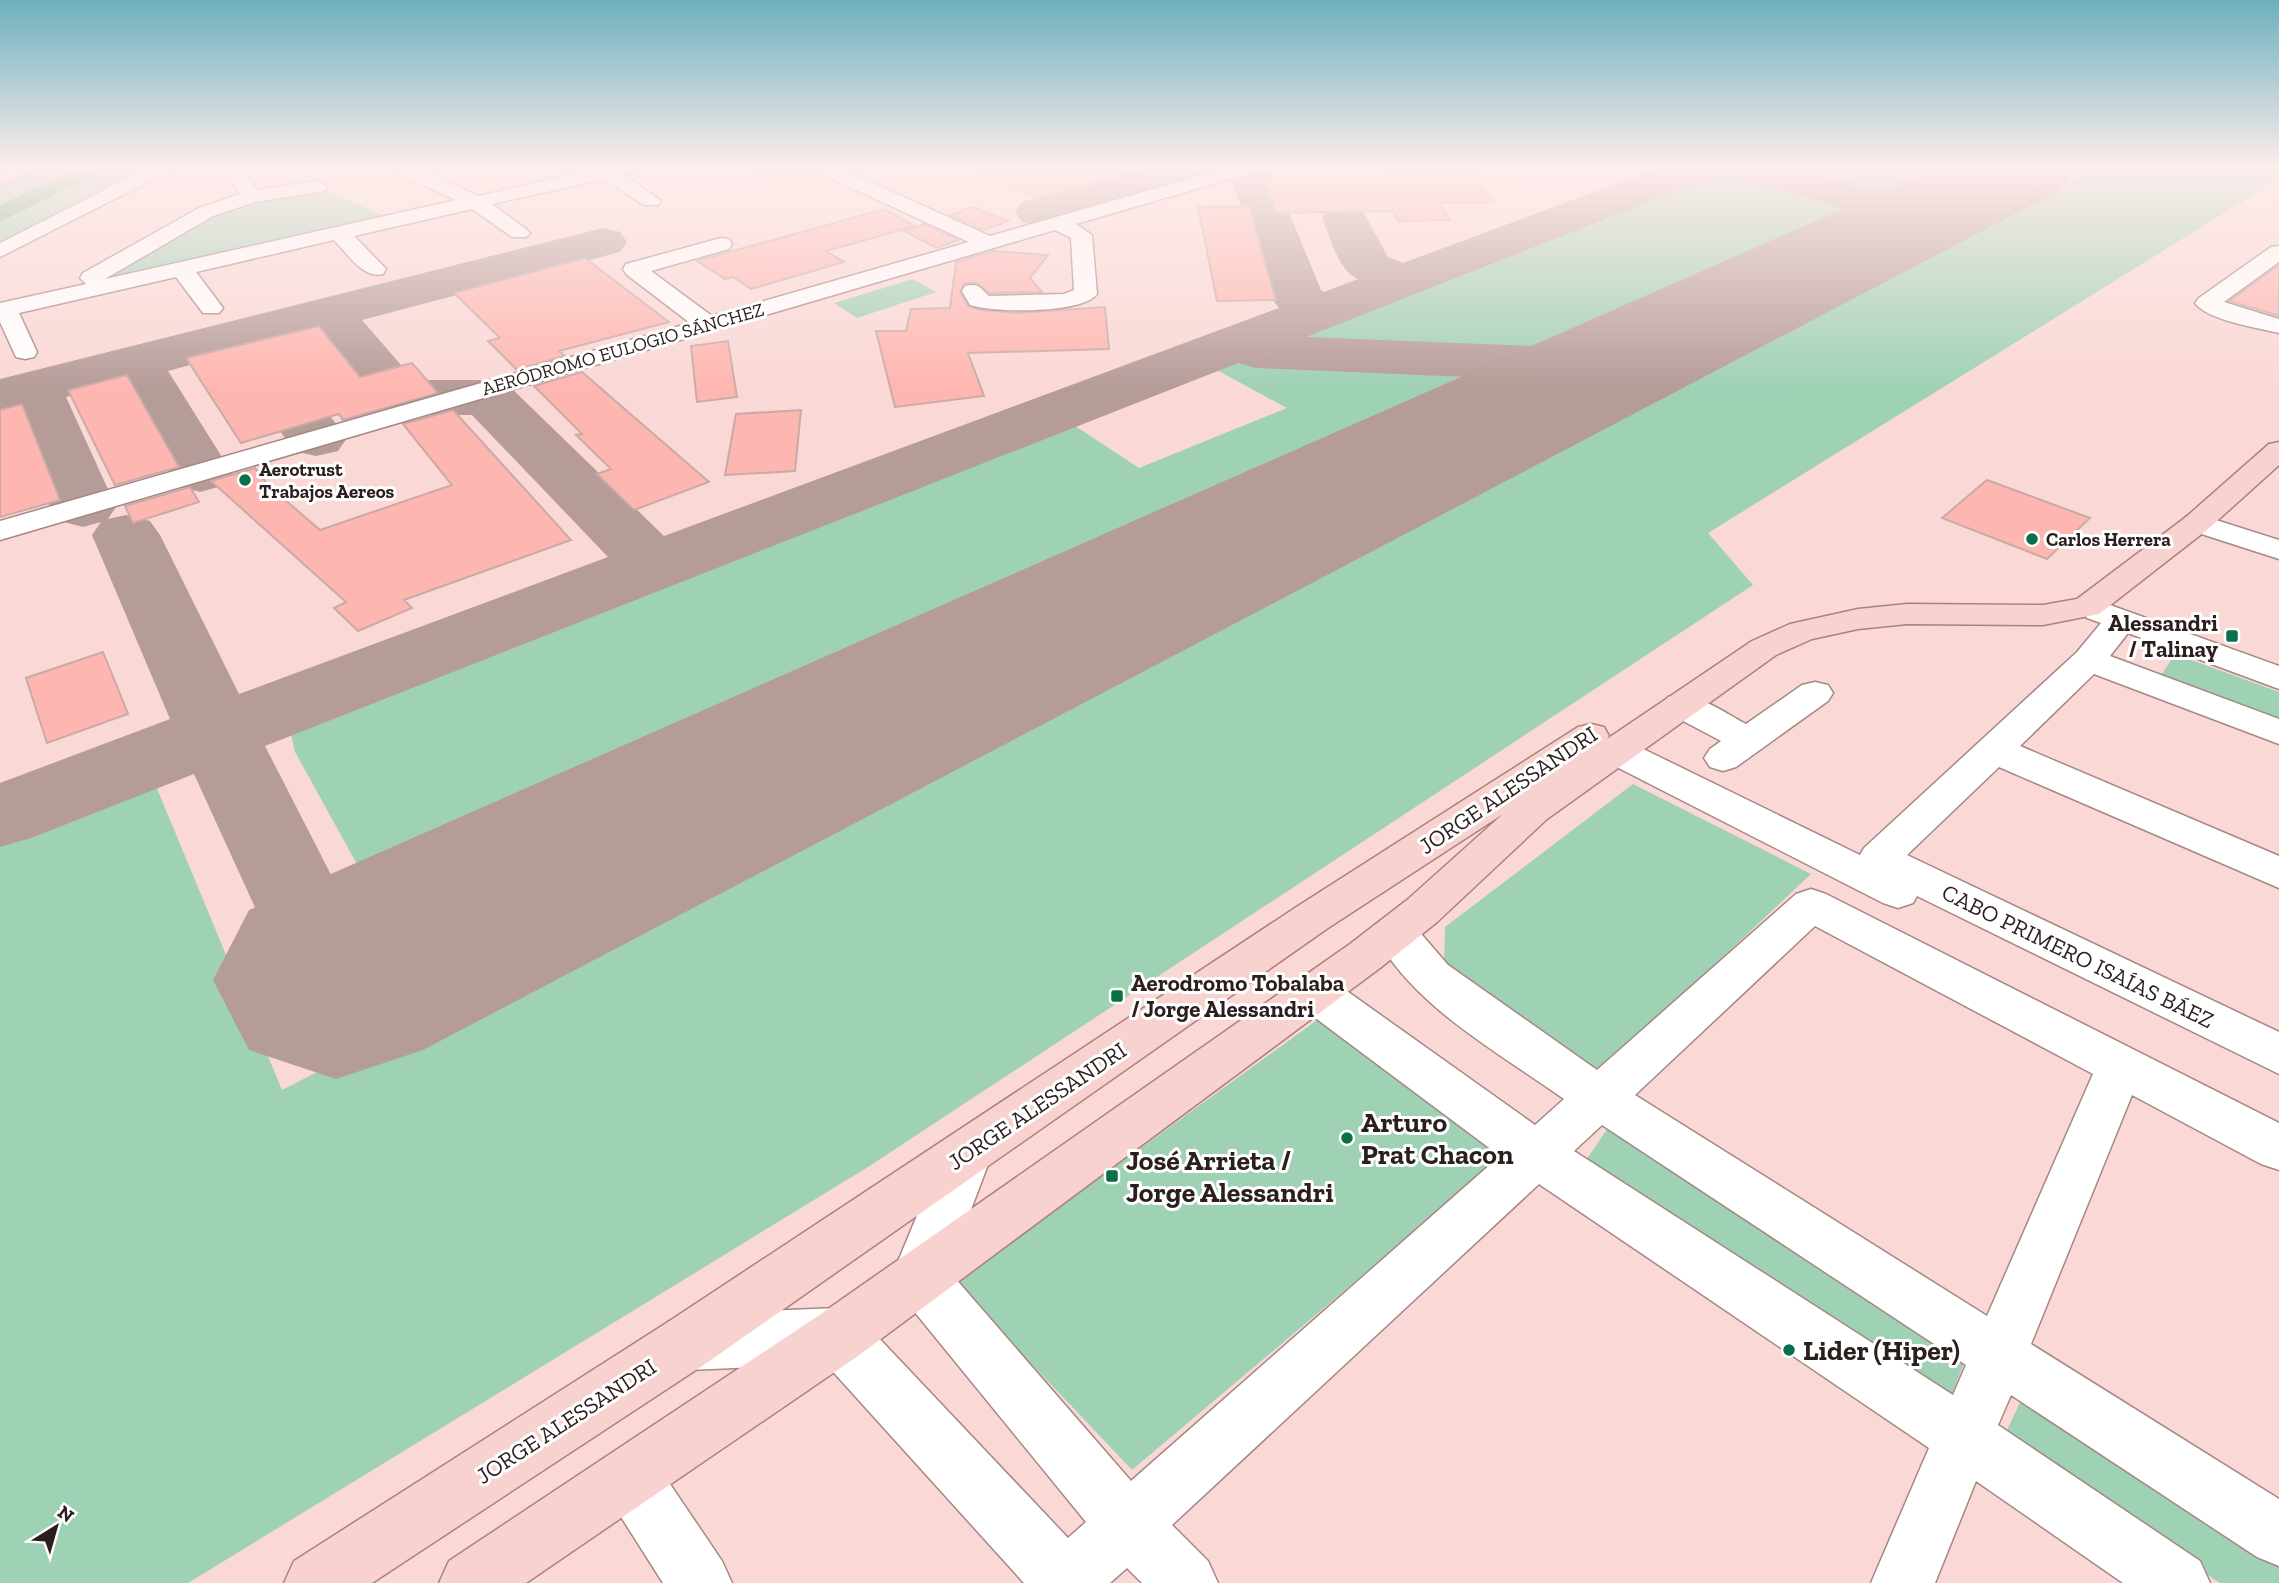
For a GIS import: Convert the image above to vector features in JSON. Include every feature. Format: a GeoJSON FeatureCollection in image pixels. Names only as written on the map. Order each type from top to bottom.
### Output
{"type":"FeatureCollection","features":[{"type":"Feature","properties":{"kind":"main road","name":"JORGE ALESSANDRI"},"geometry":{"type":"LineString","coordinates":[[471,1583],[838,1336],[1314,992],[1395,933],[1533,809],[1764,648],[1802,631],[1829,624],[1907,614],[2043,615],[2087,607],[2197,523],[2279,450]]}},
{"type":"Feature","properties":{"kind":"main road","name":"JORGE ALESSANDRI"},"geometry":{"type":"LineString","coordinates":[[316,1583],[688,1342],[1313,917],[1464,821],[1754,627],[1814,606],[1872,599],[1927,597],[2015,600],[2087,607]]}},
{"type":"Feature","properties":{"kind":"street"},"geometry":{"type":"LineString","coordinates":[[0,251],[18,242]]}},
{"type":"Feature","properties":{"kind":"street"},"geometry":{"type":"LineString","coordinates":[[58,297],[154,242]]}},
{"type":"Feature","properties":{"kind":"street"},"geometry":{"type":"LineString","coordinates":[[25,352],[3,310],[300,242]]}},
{"type":"Feature","properties":{"kind":"street"},"geometry":{"type":"LineString","coordinates":[[348,242],[375,269]]}},
{"type":"Feature","properties":{"kind":"street"},"geometry":{"type":"LineString","coordinates":[[968,242],[988,252]]}},
{"type":"Feature","properties":{"kind":"street","name":"AERÓDROMO EULOGIO SÁNCHEZ"},"geometry":{"type":"LineString","coordinates":[[0,531],[933,259],[988,252],[1012,242]]}},
{"type":"Feature","properties":{"kind":"street"},"geometry":{"type":"LineString","coordinates":[[973,291],[978,300],[986,303],[1067,301],[1086,294],[1082,242]]}},
{"type":"Feature","properties":{"kind":"street"},"geometry":{"type":"LineString","coordinates":[[708,324],[634,269],[721,244]]}},
{"type":"Feature","properties":{"kind":"street"},"geometry":{"type":"LineString","coordinates":[[2279,253],[2207,303],[2223,311],[2279,326]]}},
{"type":"Feature","properties":{"kind":"street"},"geometry":{"type":"LineString","coordinates":[[182,269],[211,308]]}},
{"type":"Feature","properties":{"kind":"street"},"geometry":{"type":"LineString","coordinates":[[2197,523],[2279,550]]}},
{"type":"Feature","properties":{"kind":"street"},"geometry":{"type":"LineString","coordinates":[[2087,607],[2279,678]]}},
{"type":"Feature","properties":{"kind":"street"},"geometry":{"type":"LineString","coordinates":[[2121,621],[2089,660],[1994,750],[2279,873]]}},
{"type":"Feature","properties":{"kind":"street"},"geometry":{"type":"LineString","coordinates":[[2089,660],[2279,733]]}},
{"type":"Feature","properties":{"kind":"street"},"geometry":{"type":"LineString","coordinates":[[1681,705],[1735,749],[1815,693]]}},
{"type":"Feature","properties":{"kind":"street","name":"CABO PRIMERO ISAÍAS BÁEZ"},"geometry":{"type":"LineString","coordinates":[[1994,750],[1878,859],[2279,1054]]}},
{"type":"Feature","properties":{"kind":"street"},"geometry":{"type":"LineString","coordinates":[[1616,751],[2279,1082]]}},
{"type":"Feature","properties":{"kind":"street"},"geometry":{"type":"LineString","coordinates":[[688,1342],[838,1336],[1066,1582],[1811,905],[2279,1147]]}},
{"type":"Feature","properties":{"kind":"street"},"geometry":{"type":"LineString","coordinates":[[1395,933],[1433,978],[1459,1000],[1598,1097],[2279,1535]]}},
{"type":"Feature","properties":{"kind":"street"},"geometry":{"type":"LineString","coordinates":[[1314,992],[1536,1154],[1964,1437],[2178,1583]]}},
{"type":"Feature","properties":{"kind":"street"},"geometry":{"type":"LineString","coordinates":[[1903,1583],[2120,1065]]}},
{"type":"Feature","properties":{"kind":"street"},"geometry":{"type":"LineString","coordinates":[[967,1154],[919,1276],[1128,1525],[1186,1583]]}},
{"type":"Feature","properties":{"kind":"street"},"geometry":{"type":"LineString","coordinates":[[630,1477],[700,1583]]}},
{"type":"Feature","properties":{"kind":"shaded area"},"geometry":{"type":"Polygon","coordinates":[[[163,242],[272,242],[89,284],[163,242]]]}},
{"type":"Feature","properties":{"kind":"shaded area"},"geometry":{"type":"Polygon","coordinates":[[[1533,242],[1812,242],[1586,350],[1529,357],[1294,349],[1282,346],[1278,339],[1533,242]]]}},
{"type":"Feature","properties":{"kind":"shaded area"},"geometry":{"type":"Polygon","coordinates":[[[1948,242],[2178,242],[1708,533],[1753,585],[868,1167],[188,1583],[0,1583],[0,837],[151,774],[282,1090],[1948,242]]]}},
{"type":"Feature","properties":{"kind":"shaded area"},"geometry":{"type":"Polygon","coordinates":[[[913,279],[936,292],[857,318],[834,303],[913,279]]]}},
{"type":"Feature","properties":{"kind":"shaded area"},"geometry":{"type":"Polygon","coordinates":[[[1230,363],[1504,375],[1518,383],[411,897],[374,895],[295,752],[291,735],[307,717],[1069,422],[1139,468],[1287,408],[1213,368],[1230,363]]]}},
{"type":"Feature","properties":{"kind":"shaded area"},"geometry":{"type":"Polygon","coordinates":[[[2175,654],[2279,692],[2279,725],[2158,680],[2175,654]]]}},
{"type":"Feature","properties":{"kind":"shaded area"},"geometry":{"type":"Polygon","coordinates":[[[1633,784],[1811,874],[1592,1080],[1444,967],[1445,927],[1633,784]]]}},
{"type":"Feature","properties":{"kind":"shaded area"},"geometry":{"type":"Polygon","coordinates":[[[1331,1010],[1511,1150],[1132,1470],[955,1283],[1331,1010]]]}},
{"type":"Feature","properties":{"kind":"shaded area"},"geometry":{"type":"Polygon","coordinates":[[[1608,1128],[1966,1358],[1948,1404],[1584,1163],[1608,1128]]]}},
{"type":"Feature","properties":{"kind":"shaded area"},"geometry":{"type":"Polygon","coordinates":[[[2023,1396],[2279,1559],[2279,1583],[2220,1583],[2003,1439],[2023,1396]]]}},
{"type":"Feature","properties":{"kind":"building"},"geometry":{"type":"Polygon","coordinates":[[[766,242],[858,242],[826,251],[844,262],[751,289],[733,277],[725,279],[697,261],[766,242]]]}},
{"type":"Feature","properties":{"kind":"building"},"geometry":{"type":"Polygon","coordinates":[[[925,242],[953,242],[937,248],[925,242]]]}},
{"type":"Feature","properties":{"kind":"building"},"geometry":{"type":"Polygon","coordinates":[[[1205,242],[1259,242],[1276,300],[1217,301],[1205,242]]]}},
{"type":"Feature","properties":{"kind":"building"},"geometry":{"type":"Polygon","coordinates":[[[994,251],[1048,255],[1030,278],[1042,292],[990,293],[977,283],[965,283],[960,292],[968,306],[1016,313],[1105,307],[1109,349],[968,353],[984,396],[895,407],[876,331],[906,331],[911,309],[950,308],[956,262],[994,251]]]}},
{"type":"Feature","properties":{"kind":"building"},"geometry":{"type":"Polygon","coordinates":[[[585,258],[669,322],[559,351],[565,356],[517,370],[488,341],[500,338],[454,293],[585,258]]]}},
{"type":"Feature","properties":{"kind":"building"},"geometry":{"type":"Polygon","coordinates":[[[2279,265],[2279,316],[2230,301],[2279,265]]]}},
{"type":"Feature","properties":{"kind":"building"},"geometry":{"type":"Polygon","coordinates":[[[319,326],[360,377],[412,363],[438,393],[343,420],[339,414],[241,443],[186,358],[319,326]]]}},
{"type":"Feature","properties":{"kind":"building"},"geometry":{"type":"Polygon","coordinates":[[[728,341],[737,397],[697,402],[691,346],[728,341]]]}},
{"type":"Feature","properties":{"kind":"building"},"geometry":{"type":"Polygon","coordinates":[[[582,372],[709,482],[634,510],[597,474],[611,469],[576,435],[582,434],[534,386],[582,372]]]}},
{"type":"Feature","properties":{"kind":"building"},"geometry":{"type":"Polygon","coordinates":[[[127,375],[179,467],[115,485],[68,390],[127,375]]]}},
{"type":"Feature","properties":{"kind":"building"},"geometry":{"type":"Polygon","coordinates":[[[22,404],[60,500],[0,517],[0,410],[22,404]]]}},
{"type":"Feature","properties":{"kind":"building"},"geometry":{"type":"Polygon","coordinates":[[[453,410],[571,540],[404,600],[412,608],[358,631],[334,608],[346,602],[211,481],[255,468],[269,486],[320,530],[452,485],[403,424],[453,410]]]}},
{"type":"Feature","properties":{"kind":"building"},"geometry":{"type":"Polygon","coordinates":[[[801,410],[795,471],[725,475],[736,414],[801,410]]]}},
{"type":"Feature","properties":{"kind":"building","name":"Carlos Herrera"},"geometry":{"type":"Polygon","coordinates":[[[1987,480],[2090,518],[2047,559],[1942,518],[1987,480]]]}},
{"type":"Feature","properties":{"kind":"building"},"geometry":{"type":"Polygon","coordinates":[[[190,487],[199,502],[133,523],[125,506],[190,487]]]}},
{"type":"Feature","properties":{"kind":"building"},"geometry":{"type":"Polygon","coordinates":[[[103,652],[128,714],[47,743],[26,678],[103,652]]]}},
{"type":"Feature","properties":{"kind":"taxiway"},"geometry":{"type":"LineString","coordinates":[[240,335],[603,242]]}},
{"type":"Feature","properties":{"kind":"taxiway"},"geometry":{"type":"LineString","coordinates":[[1277,242],[1299,300],[1324,310]]}},
{"type":"Feature","properties":{"kind":"taxiway"},"geometry":{"type":"LineString","coordinates":[[1356,242],[1368,266],[1402,280]]}},
{"type":"Feature","properties":{"kind":"taxiway"},"geometry":{"type":"LineString","coordinates":[[655,566],[1504,242]]}},
{"type":"Feature","properties":{"kind":"taxiway"},"geometry":{"type":"LineString","coordinates":[[328,313],[394,393],[418,398],[487,397],[655,566]]}},
{"type":"Feature","properties":{"kind":"taxiway"},"geometry":{"type":"LineString","coordinates":[[135,362],[240,335]]}},
{"type":"Feature","properties":{"kind":"taxiway"},"geometry":{"type":"LineString","coordinates":[[240,335],[316,438]]}},
{"type":"Feature","properties":{"kind":"taxiway"},"geometry":{"type":"LineString","coordinates":[[1256,351],[1612,366]]}},
{"type":"Feature","properties":{"kind":"taxiway"},"geometry":{"type":"LineString","coordinates":[[33,388],[135,362]]}},
{"type":"Feature","properties":{"kind":"taxiway"},"geometry":{"type":"LineString","coordinates":[[135,362],[200,473]]}},
{"type":"Feature","properties":{"kind":"taxiway"},"geometry":{"type":"LineString","coordinates":[[0,397],[33,388]]}},
{"type":"Feature","properties":{"kind":"taxiway"},"geometry":{"type":"LineString","coordinates":[[33,388],[83,507]]}},
{"type":"Feature","properties":{"kind":"taxiway"},"geometry":{"type":"LineString","coordinates":[[126,535],[217,733]]}},
{"type":"Feature","properties":{"kind":"taxiway"},"geometry":{"type":"LineString","coordinates":[[217,733],[655,566]]}},
{"type":"Feature","properties":{"kind":"taxiway"},"geometry":{"type":"LineString","coordinates":[[0,816],[217,733]]}},
{"type":"Feature","properties":{"kind":"taxiway"},"geometry":{"type":"LineString","coordinates":[[217,733],[336,980]]}},
{"type":"Feature","properties":{"kind":"runway"},"geometry":{"type":"LineString","coordinates":[[336,980],[1870,242]]}},
{"type":"Feature","properties":{"kind":"place","name":"Aerotrust Trabajos Aereos"},"geometry":{"type":"Point","coordinates":[245,480]}},
{"type":"Feature","properties":{"kind":"place","name":"Carlos Herrera"},"geometry":{"type":"Point","coordinates":[2032,539]}},
{"type":"Feature","properties":{"kind":"place","name":"Alessandri / Talinay"},"geometry":{"type":"Point","coordinates":[2232,636]}},
{"type":"Feature","properties":{"kind":"place","name":"Aerodromo Tobalaba / Jorge Alessandri"},"geometry":{"type":"Point","coordinates":[1117,996]}},
{"type":"Feature","properties":{"kind":"place","name":"Arturo Prat Chacon"},"geometry":{"type":"Point","coordinates":[1347,1138]}},
{"type":"Feature","properties":{"kind":"place","name":"José Arrieta / Jorge Alessandri"},"geometry":{"type":"Point","coordinates":[1112,1176]}},
{"type":"Feature","properties":{"kind":"place","name":"Lider (Hiper)"},"geometry":{"type":"Point","coordinates":[1789,1350]}}]}
